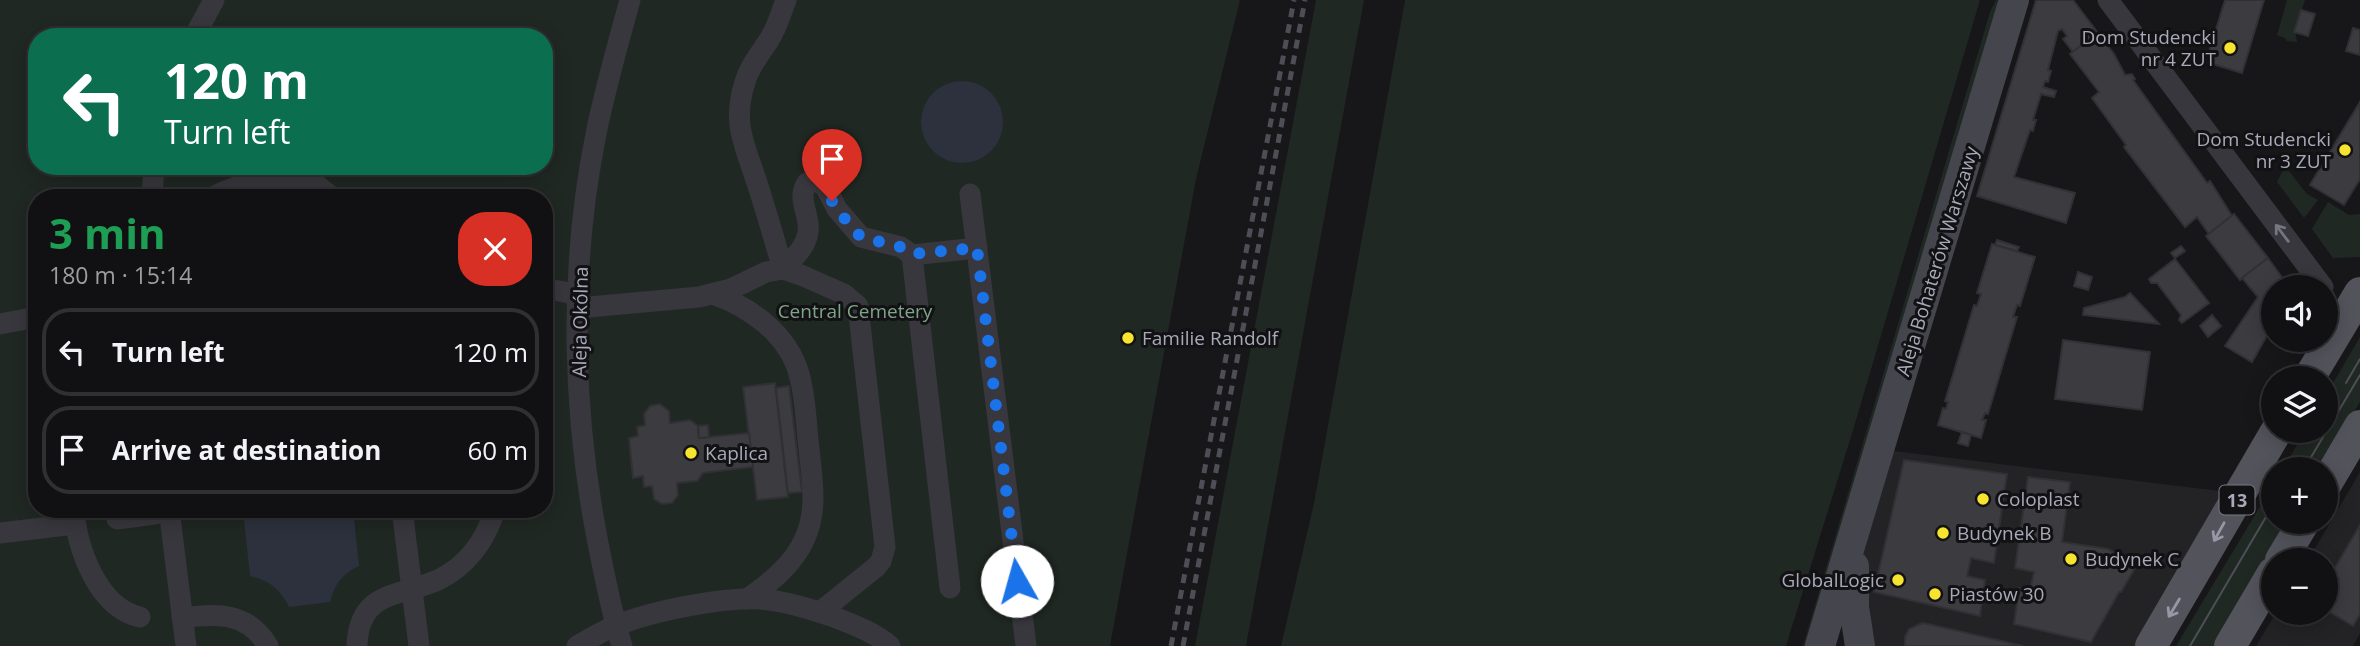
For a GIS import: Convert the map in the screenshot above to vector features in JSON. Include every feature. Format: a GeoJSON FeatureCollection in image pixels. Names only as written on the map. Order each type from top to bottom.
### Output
{"type":"FeatureCollection","features":[{"type":"Feature","properties":{"kind":"main road"},"geometry":{"type":"LineString","coordinates":[[2314,366],[2344,298]]}},
{"type":"Feature","properties":{"kind":"main road"},"geometry":{"type":"LineString","coordinates":[[2338,464],[2360,426]]}},
{"type":"Feature","properties":{"kind":"main road","name":"13"},"geometry":{"type":"LineString","coordinates":[[2151,646],[2269,443]]}},
{"type":"Feature","properties":{"kind":"main road"},"geometry":{"type":"LineString","coordinates":[[2230,646],[2261,593]]}},
{"type":"Feature","properties":{"kind":"street"},"geometry":{"type":"LineString","coordinates":[[199,28],[214,0]]}},
{"type":"Feature","properties":{"kind":"street","name":"Aleja Okólna"},"geometry":{"type":"LineString","coordinates":[[619,636],[584,466],[579,384],[579,302],[584,215],[596,136],[630,0]]}},
{"type":"Feature","properties":{"kind":"street"},"geometry":{"type":"LineString","coordinates":[[783,270],[757,181],[743,146],[738,118],[746,80],[755,59],[770,38],[786,0]]}},
{"type":"Feature","properties":{"kind":"street","name":"Aleja Bohaterów Warszawy"},"geometry":{"type":"LineString","coordinates":[[1820,646],[2014,0]]}},
{"type":"Feature","properties":{"kind":"street"},"geometry":{"type":"LineString","coordinates":[[2108,0],[2344,298]]}},
{"type":"Feature","properties":{"kind":"street"},"geometry":{"type":"LineString","coordinates":[[231,189],[245,183],[288,175]]}},
{"type":"Feature","properties":{"kind":"street"},"geometry":{"type":"LineString","coordinates":[[305,175],[322,189]]}},
{"type":"Feature","properties":{"kind":"street"},"geometry":{"type":"LineString","coordinates":[[783,270],[799,252],[806,239],[809,227],[803,204],[803,190],[807,183],[814,180],[822,183],[837,209],[861,237],[901,247],[912,254],[977,248]]}},
{"type":"Feature","properties":{"kind":"street"},"geometry":{"type":"LineString","coordinates":[[970,194],[1026,646]]}},
{"type":"Feature","properties":{"kind":"street"},"geometry":{"type":"LineString","coordinates":[[912,254],[950,589]]}},
{"type":"Feature","properties":{"kind":"street"},"geometry":{"type":"LineString","coordinates":[[553,292],[579,302],[678,300],[731,289],[766,272],[783,270],[844,294],[858,306],[885,547],[876,567],[820,612]]}},
{"type":"Feature","properties":{"kind":"street"},"geometry":{"type":"LineString","coordinates":[[713,294],[746,309],[772,330],[788,349],[800,379],[811,472],[814,503],[805,540],[780,573],[747,599]]}},
{"type":"Feature","properties":{"kind":"street"},"geometry":{"type":"LineString","coordinates":[[0,324],[28,319]]}},
{"type":"Feature","properties":{"kind":"street"},"geometry":{"type":"LineString","coordinates":[[0,533],[69,518]]}},
{"type":"Feature","properties":{"kind":"street"},"geometry":{"type":"LineString","coordinates":[[74,518],[80,549],[95,578],[122,608],[140,617]]}},
{"type":"Feature","properties":{"kind":"street"},"geometry":{"type":"LineString","coordinates":[[117,519],[124,518]]}},
{"type":"Feature","properties":{"kind":"street"},"geometry":{"type":"LineString","coordinates":[[170,518],[177,614],[186,646]]}},
{"type":"Feature","properties":{"kind":"street"},"geometry":{"type":"LineString","coordinates":[[403,518],[419,646]]}},
{"type":"Feature","properties":{"kind":"street"},"geometry":{"type":"LineString","coordinates":[[357,646],[363,618],[372,606],[386,595],[444,577],[465,561],[486,533],[492,518]]}},
{"type":"Feature","properties":{"kind":"street","name":"Aleja Bohaterów Warszawy"},"geometry":{"type":"LineString","coordinates":[[1859,521],[1853,588],[1860,646]]}},
{"type":"Feature","properties":{"kind":"street"},"geometry":{"type":"LineString","coordinates":[[577,646],[619,636],[682,608],[747,599],[775,601],[820,612],[871,632],[890,646]]}},
{"type":"Feature","properties":{"kind":"street"},"geometry":{"type":"LineString","coordinates":[[177,614],[212,614],[238,618],[252,627],[268,646]]}},
{"type":"Feature","properties":{"kind":"shaded area"},"geometry":{"type":"Polygon","coordinates":[[[1886,450],[2236,493],[2146,646],[1862,646],[1860,548],[1886,450]]]}},
{"type":"Feature","properties":{"kind":"shaded area"},"geometry":{"type":"Polygon","coordinates":[[[2360,472],[2360,633],[2353,646],[2256,646],[2269,625],[2338,625],[2338,548],[2315,548],[2323,534],[2338,534],[2338,509],[2360,472]]]}},
{"type":"Feature","properties":{"kind":"green space","name":"Central Cemetery"},"geometry":{"type":"Polygon","coordinates":[[[0,0],[1240,0],[1196,179],[1110,646],[0,646],[0,0]]]}},
{"type":"Feature","properties":{"kind":"green space"},"geometry":{"type":"Polygon","coordinates":[[[1316,0],[1364,0],[1246,646],[1195,646],[1316,0]]]}},
{"type":"Feature","properties":{"kind":"green space"},"geometry":{"type":"Polygon","coordinates":[[[1405,0],[1980,0],[1854,427],[1786,646],[1281,646],[1314,503],[1405,0]]]}},
{"type":"Feature","properties":{"kind":"green space"},"geometry":{"type":"Polygon","coordinates":[[[1996,0],[2003,2],[1810,646],[1803,646],[1990,12],[1996,0]]]}},
{"type":"Feature","properties":{"kind":"green space"},"geometry":{"type":"Polygon","coordinates":[[[2287,0],[2305,0],[2295,30],[2297,42],[2287,41],[2277,35],[2287,0]]]}},
{"type":"Feature","properties":{"kind":"green space"},"geometry":{"type":"Polygon","coordinates":[[[2285,166],[2307,194],[2318,200],[2304,218],[2277,182],[2285,166]]]}},
{"type":"Feature","properties":{"kind":"green space"},"geometry":{"type":"Polygon","coordinates":[[[2328,202],[2349,215],[2360,214],[2360,257],[2333,258],[2312,229],[2328,202]]]}},
{"type":"Feature","properties":{"kind":"green space"},"geometry":{"type":"Polygon","coordinates":[[[2360,337],[2360,402],[2338,438],[2338,375],[2360,337]]]}},
{"type":"Feature","properties":{"kind":"green space"},"geometry":{"type":"Polygon","coordinates":[[[2298,443],[2335,443],[2326,457],[2290,457],[2298,443]]]}},
{"type":"Feature","properties":{"kind":"green space"},"geometry":{"type":"Polygon","coordinates":[[[2261,505],[2261,534],[2281,534],[2272,548],[2261,548],[2261,567],[2214,646],[2176,646],[2261,505]]]}},
{"type":"Feature","properties":{"kind":"water"},"geometry":{"type":"Polygon","coordinates":[[[954,81],[970,81],[985,88],[996,99],[1003,114],[1000,138],[991,151],[970,163],[954,163],[939,156],[928,145],[921,130],[921,114],[928,99],[939,88],[954,81]]]}},
{"type":"Feature","properties":{"kind":"water"},"geometry":{"type":"Polygon","coordinates":[[[244,518],[354,518],[359,566],[340,580],[330,602],[289,607],[274,587],[250,576],[244,518]]]}},
{"type":"Feature","properties":{"kind":"building"},"geometry":{"type":"Polygon","coordinates":[[[2036,0],[2073,0],[2098,33],[2073,52],[2063,39],[2067,36],[2062,29],[2058,31],[2048,70],[2051,71],[2048,82],[2045,81],[2043,87],[2056,91],[2054,97],[2041,94],[2033,120],[2036,120],[2033,131],[2030,130],[2014,177],[2075,193],[2066,223],[1977,196],[2036,0]]]}},
{"type":"Feature","properties":{"kind":"building","name":"Dom Studencki nr 4 ZUT"},"geometry":{"type":"Polygon","coordinates":[[[2225,0],[2264,0],[2242,73],[2206,62],[2225,0]]]}},
{"type":"Feature","properties":{"kind":"building"},"geometry":{"type":"Polygon","coordinates":[[[2301,10],[2315,14],[2308,36],[2294,32],[2301,10]]]}},
{"type":"Feature","properties":{"kind":"building"},"geometry":{"type":"Polygon","coordinates":[[[2353,28],[2360,30],[2360,55],[2346,51],[2353,28]]]}},
{"type":"Feature","properties":{"kind":"building"},"geometry":{"type":"Polygon","coordinates":[[[2098,33],[2114,54],[2125,75],[2132,74],[2135,79],[2133,80],[2207,183],[2210,181],[2232,216],[2209,234],[2197,217],[2185,227],[2124,147],[2126,145],[2092,98],[2099,92],[2070,54],[2098,33]]]}},
{"type":"Feature","properties":{"kind":"building","name":"Dom Studencki nr 3 ZUT"},"geometry":{"type":"Polygon","coordinates":[[[2360,102],[2360,179],[2344,205],[2310,185],[2360,102]]]}},
{"type":"Feature","properties":{"kind":"building"},"geometry":{"type":"Polygon","coordinates":[[[2234,214],[2268,258],[2240,280],[2206,236],[2234,214]]]}},
{"type":"Feature","properties":{"kind":"building"},"geometry":{"type":"Polygon","coordinates":[[[1997,240],[2019,247],[2017,251],[1995,245],[1997,240]]]}},
{"type":"Feature","properties":{"kind":"building"},"geometry":{"type":"Polygon","coordinates":[[[1992,244],[2035,257],[2020,306],[2017,305],[2013,317],[2017,317],[1988,414],[1985,413],[1982,420],[1986,420],[1981,438],[1938,425],[1943,408],[1946,409],[1948,402],[1945,401],[1974,305],[1977,306],[1981,294],[1977,293],[1992,244]]]}},
{"type":"Feature","properties":{"kind":"building"},"geometry":{"type":"Polygon","coordinates":[[[2181,246],[2185,251],[2175,258],[2171,253],[2181,246]]]}},
{"type":"Feature","properties":{"kind":"building"},"geometry":{"type":"Polygon","coordinates":[[[2268,258],[2280,275],[2261,275],[2261,346],[2252,362],[2225,346],[2258,297],[2242,278],[2268,258]]]}},
{"type":"Feature","properties":{"kind":"building"},"geometry":{"type":"Polygon","coordinates":[[[2175,259],[2209,303],[2182,323],[2179,320],[2181,315],[2157,283],[2151,283],[2149,279],[2175,259]]]}},
{"type":"Feature","properties":{"kind":"building"},"geometry":{"type":"Polygon","coordinates":[[[2078,272],[2092,277],[2088,290],[2074,286],[2078,272]]]}},
{"type":"Feature","properties":{"kind":"building"},"geometry":{"type":"Polygon","coordinates":[[[2130,293],[2159,324],[2083,315],[2084,308],[2125,297],[2130,293]]]}},
{"type":"Feature","properties":{"kind":"building"},"geometry":{"type":"Polygon","coordinates":[[[2212,315],[2221,326],[2208,337],[2200,326],[2212,315]]]}},
{"type":"Feature","properties":{"kind":"building"},"geometry":{"type":"Polygon","coordinates":[[[2063,340],[2150,352],[2142,410],[2055,399],[2063,340]]]}},
{"type":"Feature","properties":{"kind":"building"},"geometry":{"type":"Polygon","coordinates":[[[775,383],[788,497],[757,500],[743,387],[775,383]]]}},
{"type":"Feature","properties":{"kind":"building"},"geometry":{"type":"Polygon","coordinates":[[[789,386],[802,492],[788,493],[776,388],[789,386]]]}},
{"type":"Feature","properties":{"kind":"building","name":"Kaplica"},"geometry":{"type":"Polygon","coordinates":[[[660,404],[669,411],[670,423],[690,420],[698,426],[699,438],[749,433],[753,467],[703,473],[697,481],[677,483],[678,495],[672,503],[662,504],[654,499],[652,486],[644,487],[643,476],[633,478],[629,438],[638,436],[637,427],[645,425],[644,414],[650,406],[660,404]]]}},
{"type":"Feature","properties":{"kind":"building"},"geometry":{"type":"Polygon","coordinates":[[[708,425],[709,437],[699,438],[698,426],[708,425]]]}},
{"type":"Feature","properties":{"kind":"building"},"geometry":{"type":"Polygon","coordinates":[[[1962,432],[1971,435],[1968,446],[1958,443],[1962,432]]]}},
{"type":"Feature","properties":{"kind":"building","name":"Budynek B"},"geometry":{"type":"Polygon","coordinates":[[[1904,460],[2007,474],[1994,563],[1971,558],[1967,576],[1985,580],[1980,616],[1874,592],[1904,460]]]}},
{"type":"Feature","properties":{"kind":"building","name":"Budynek C"},"geometry":{"type":"Polygon","coordinates":[[[2028,477],[2070,482],[2062,542],[2108,549],[2137,565],[2091,642],[2014,624],[2019,588],[2030,590],[2034,572],[2015,568],[2028,477]]]}},
{"type":"Feature","properties":{"kind":"building"},"geometry":{"type":"Polygon","coordinates":[[[2360,525],[2360,614],[2353,626],[2338,617],[2338,563],[2360,525]]]}},
{"type":"Feature","properties":{"kind":"building"},"geometry":{"type":"Polygon","coordinates":[[[1922,623],[2023,646],[1905,646],[1909,629],[1922,623]]]}},
{"type":"Feature","properties":{"kind":"tram line"},"geometry":{"type":"LineString","coordinates":[[2346,383],[2360,359]]}},
{"type":"Feature","properties":{"kind":"tram line"},"geometry":{"type":"LineString","coordinates":[[2311,457],[2360,375]]}},
{"type":"Feature","properties":{"kind":"tram line"},"geometry":{"type":"LineString","coordinates":[[2190,646],[2261,525]]}},
{"type":"Feature","properties":{"kind":"railway"},"geometry":{"type":"LineString","coordinates":[[1171,646],[1294,0]]}},
{"type":"Feature","properties":{"kind":"railway"},"geometry":{"type":"LineString","coordinates":[[1183,646],[1305,0]]}},
{"type":"Feature","properties":{"kind":"place","name":"Dom Studencki nr 4 ZUT"},"geometry":{"type":"Point","coordinates":[2230,48]}},
{"type":"Feature","properties":{"kind":"place","name":"Dom Studencki nr 3 ZUT"},"geometry":{"type":"Point","coordinates":[2345,150]}},
{"type":"Feature","properties":{"kind":"place","name":"Familie Randolf"},"geometry":{"type":"Point","coordinates":[1128,338]}},
{"type":"Feature","properties":{"kind":"place","name":"Kaplica"},"geometry":{"type":"Point","coordinates":[691,453]}},
{"type":"Feature","properties":{"kind":"place","name":"Coloplast"},"geometry":{"type":"Point","coordinates":[1983,499]}},
{"type":"Feature","properties":{"kind":"place","name":"Budynek B"},"geometry":{"type":"Point","coordinates":[1943,533]}},
{"type":"Feature","properties":{"kind":"place","name":"Budynek C"},"geometry":{"type":"Point","coordinates":[2071,559]}},
{"type":"Feature","properties":{"kind":"place","name":"GlobalLogic"},"geometry":{"type":"Point","coordinates":[1898,580]}},
{"type":"Feature","properties":{"kind":"place","name":"Piastów 30"},"geometry":{"type":"Point","coordinates":[1935,594]}},
{"type":"Feature","properties":{"kind":"route"},"geometry":{"type":"LineString","coordinates":[[832,201],[861,237],[901,247],[912,254],[977,248],[1017,581]]}}]}
